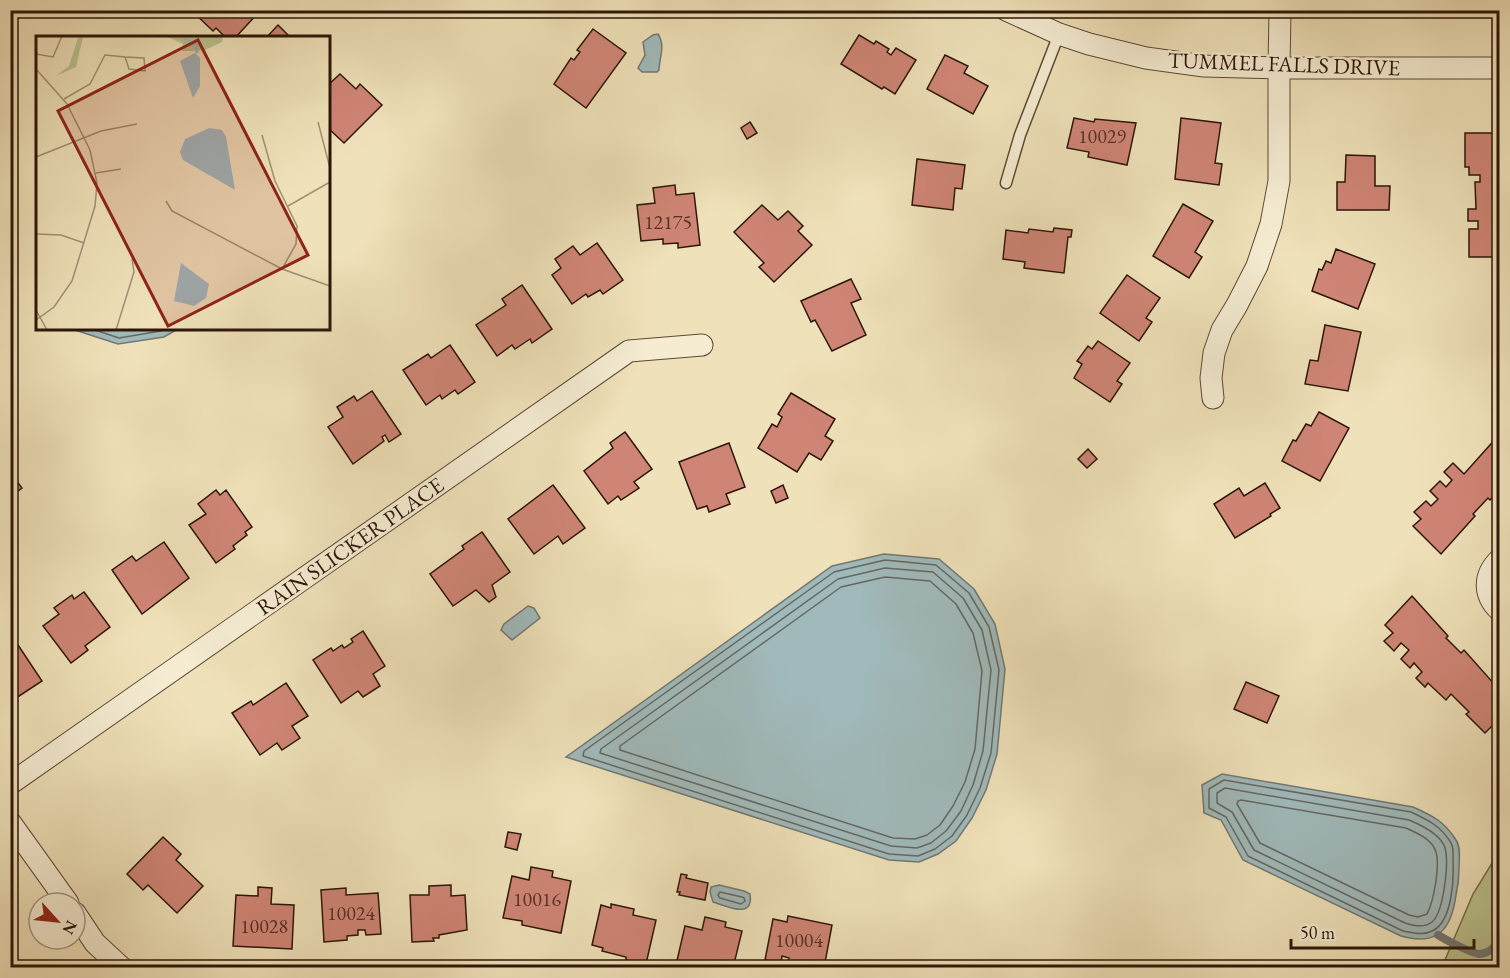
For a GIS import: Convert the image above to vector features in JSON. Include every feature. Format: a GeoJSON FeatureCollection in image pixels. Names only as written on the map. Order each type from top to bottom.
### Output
{"type":"FeatureCollection","features":[{"type":"Feature","properties":{"kind":"street","name":"TUMMEL FALLS DRIVE"},"geometry":{"type":"LineString","coordinates":[[1006,10],[1059,34],[1089,44],[1146,58],[1204,66],[1500,68]]}},
{"type":"Feature","properties":{"kind":"street"},"geometry":{"type":"LineString","coordinates":[[1213,398],[1211,378],[1214,353],[1222,330],[1257,266],[1271,224],[1279,181],[1280,10]]}},
{"type":"Feature","properties":{"kind":"street","name":"RAIN SLICKER PLACE"},"geometry":{"type":"LineString","coordinates":[[10,784],[629,351],[702,345]]}},
{"type":"Feature","properties":{"kind":"street"},"geometry":{"type":"LineString","coordinates":[[1500,559],[1492,566],[1487,582],[1489,596],[1500,611]]}},
{"type":"Feature","properties":{"kind":"street"},"geometry":{"type":"LineString","coordinates":[[10,822],[59,891]]}},
{"type":"Feature","properties":{"kind":"street"},"geometry":{"type":"LineString","coordinates":[[87,931],[95,943],[122,968]]}},
{"type":"Feature","properties":{"kind":"lane"},"geometry":{"type":"LineString","coordinates":[[1006,183],[1020,135],[1059,34]]}},
{"type":"Feature","properties":{"kind":"green space"},"geometry":{"type":"Polygon","coordinates":[[[1494,860],[1499,865],[1499,967],[1442,967],[1473,894],[1494,860]]]}},
{"type":"Feature","properties":{"kind":"water"},"geometry":{"type":"Polygon","coordinates":[[[658,34],[662,48],[659,70],[642,72],[638,68],[645,55],[643,42],[658,34]]]}},
{"type":"Feature","properties":{"kind":"water"},"geometry":{"type":"Polygon","coordinates":[[[75,330],[176,330],[164,337],[118,344],[75,330]]]}},
{"type":"Feature","properties":{"kind":"water"},"geometry":{"type":"Polygon","coordinates":[[[884,554],[939,559],[974,589],[995,624],[1005,669],[997,754],[986,790],[972,818],[956,841],[938,854],[919,862],[889,860],[566,757],[832,566],[884,554]]]}},
{"type":"Feature","properties":{"kind":"water"},"geometry":{"type":"Polygon","coordinates":[[[528,606],[534,608],[540,618],[512,640],[501,630],[504,624],[528,606]]]}},
{"type":"Feature","properties":{"kind":"water"},"geometry":{"type":"Polygon","coordinates":[[[1222,774],[1413,807],[1438,820],[1452,833],[1459,850],[1459,875],[1454,908],[1446,926],[1440,933],[1424,939],[1401,936],[1243,860],[1221,820],[1204,813],[1202,785],[1222,774]]]}},
{"type":"Feature","properties":{"kind":"water"},"geometry":{"type":"Polygon","coordinates":[[[719,885],[750,894],[748,907],[738,909],[713,902],[711,887],[719,885]]]}},
{"type":"Feature","properties":{"kind":"building"},"geometry":{"type":"Polygon","coordinates":[[[191,10],[255,10],[258,13],[237,36],[224,36],[216,28],[213,31],[191,10]]]}},
{"type":"Feature","properties":{"kind":"building"},"geometry":{"type":"Polygon","coordinates":[[[278,25],[289,36],[268,36],[278,25]]]}},
{"type":"Feature","properties":{"kind":"building"},"geometry":{"type":"Polygon","coordinates":[[[593,29],[626,53],[586,108],[554,84],[571,58],[574,60],[580,52],[577,50],[593,29]]]}},
{"type":"Feature","properties":{"kind":"building"},"geometry":{"type":"Polygon","coordinates":[[[859,35],[874,44],[876,41],[889,49],[887,52],[891,55],[896,48],[916,60],[895,94],[884,87],[882,89],[841,64],[859,35]]]}},
{"type":"Feature","properties":{"kind":"building"},"geometry":{"type":"Polygon","coordinates":[[[945,55],[968,66],[964,73],[988,86],[973,114],[927,89],[945,55]]]}},
{"type":"Feature","properties":{"kind":"building"},"geometry":{"type":"Polygon","coordinates":[[[340,74],[356,89],[360,84],[382,105],[344,143],[330,130],[330,83],[340,74]]]}},
{"type":"Feature","properties":{"kind":"building"},"geometry":{"type":"Polygon","coordinates":[[[1074,118],[1094,122],[1095,119],[1136,123],[1127,165],[1088,157],[1089,152],[1067,148],[1074,118]]]}},
{"type":"Feature","properties":{"kind":"building"},"geometry":{"type":"Polygon","coordinates":[[[1181,118],[1221,123],[1215,163],[1222,164],[1219,185],[1175,179],[1181,118]]]}},
{"type":"Feature","properties":{"kind":"building"},"geometry":{"type":"Polygon","coordinates":[[[750,122],[757,133],[747,139],[741,128],[750,122]]]}},
{"type":"Feature","properties":{"kind":"building"},"geometry":{"type":"Polygon","coordinates":[[[1465,133],[1500,133],[1500,257],[1469,257],[1469,229],[1478,229],[1478,221],[1468,221],[1468,209],[1476,209],[1475,182],[1480,182],[1480,175],[1469,175],[1469,167],[1465,167],[1465,133]]]}},
{"type":"Feature","properties":{"kind":"building"},"geometry":{"type":"Polygon","coordinates":[[[1346,155],[1375,156],[1375,186],[1390,186],[1389,210],[1337,210],[1337,182],[1345,182],[1346,155]]]}},
{"type":"Feature","properties":{"kind":"building"},"geometry":{"type":"Polygon","coordinates":[[[917,159],[965,165],[962,189],[955,188],[953,210],[912,205],[917,159]]]}},
{"type":"Feature","properties":{"kind":"building"},"geometry":{"type":"Polygon","coordinates":[[[675,185],[676,195],[694,193],[700,245],[678,248],[678,243],[663,244],[663,239],[641,241],[637,205],[655,203],[653,188],[675,185]]]}},
{"type":"Feature","properties":{"kind":"building"},"geometry":{"type":"Polygon","coordinates":[[[1183,204],[1213,221],[1195,252],[1202,257],[1189,278],[1153,256],[1183,204]]]}},
{"type":"Feature","properties":{"kind":"building"},"geometry":{"type":"Polygon","coordinates":[[[762,205],[778,220],[788,211],[803,226],[798,231],[812,245],[774,282],[759,267],[764,263],[734,232],[762,205]]]}},
{"type":"Feature","properties":{"kind":"building"},"geometry":{"type":"Polygon","coordinates":[[[1054,228],[1072,230],[1071,237],[1068,237],[1064,273],[1024,268],[1025,262],[1003,259],[1006,230],[1028,233],[1029,229],[1053,232],[1054,228]]]}},
{"type":"Feature","properties":{"kind":"building"},"geometry":{"type":"Polygon","coordinates":[[[597,243],[623,280],[603,294],[600,290],[588,297],[586,294],[572,304],[552,275],[561,268],[555,259],[573,246],[580,255],[597,243]]]}},
{"type":"Feature","properties":{"kind":"building"},"geometry":{"type":"Polygon","coordinates":[[[1336,249],[1375,264],[1358,309],[1312,291],[1319,269],[1322,270],[1326,261],[1331,263],[1336,249]]]}},
{"type":"Feature","properties":{"kind":"building"},"geometry":{"type":"Polygon","coordinates":[[[1127,275],[1160,298],[1146,318],[1152,322],[1139,341],[1100,313],[1127,275]]]}},
{"type":"Feature","properties":{"kind":"building"},"geometry":{"type":"Polygon","coordinates":[[[851,279],[861,299],[851,303],[866,335],[832,351],[815,320],[811,322],[801,301],[851,279]]]}},
{"type":"Feature","properties":{"kind":"building"},"geometry":{"type":"Polygon","coordinates":[[[522,285],[552,329],[532,343],[530,339],[515,349],[512,345],[497,356],[476,325],[506,305],[502,299],[522,285]]]}},
{"type":"Feature","properties":{"kind":"building"},"geometry":{"type":"Polygon","coordinates":[[[1325,325],[1361,332],[1348,391],[1305,384],[1310,360],[1318,361],[1325,325]]]}},
{"type":"Feature","properties":{"kind":"building"},"geometry":{"type":"Polygon","coordinates":[[[1098,341],[1130,363],[1117,381],[1122,384],[1110,402],[1074,378],[1082,364],[1077,361],[1088,346],[1092,349],[1098,341]]]}},
{"type":"Feature","properties":{"kind":"building"},"geometry":{"type":"Polygon","coordinates":[[[450,345],[475,382],[458,394],[455,390],[442,399],[440,395],[426,405],[403,370],[428,354],[431,358],[450,345]]]}},
{"type":"Feature","properties":{"kind":"building"},"geometry":{"type":"Polygon","coordinates":[[[372,391],[401,434],[389,442],[385,435],[382,437],[384,441],[353,464],[328,427],[343,417],[337,407],[354,396],[357,401],[372,391]]]}},
{"type":"Feature","properties":{"kind":"building"},"geometry":{"type":"Polygon","coordinates":[[[791,393],[835,419],[825,436],[833,441],[821,460],[809,453],[797,472],[758,448],[772,424],[777,427],[782,417],[778,414],[791,393]]]}},
{"type":"Feature","properties":{"kind":"building"},"geometry":{"type":"Polygon","coordinates":[[[1319,412],[1349,428],[1320,481],[1282,461],[1293,440],[1296,441],[1306,424],[1311,426],[1319,412]]]}},
{"type":"Feature","properties":{"kind":"building"},"geometry":{"type":"Polygon","coordinates":[[[1500,425],[1500,490],[1490,500],[1488,498],[1473,514],[1475,516],[1441,554],[1413,526],[1421,519],[1414,512],[1426,501],[1431,506],[1438,499],[1430,491],[1440,481],[1446,487],[1452,480],[1444,472],[1453,463],[1464,474],[1498,436],[1493,431],[1500,425]]]}},
{"type":"Feature","properties":{"kind":"building"},"geometry":{"type":"Polygon","coordinates":[[[625,432],[652,469],[634,482],[639,488],[621,500],[618,496],[608,504],[584,471],[613,448],[610,443],[625,432]]]}},
{"type":"Feature","properties":{"kind":"building"},"geometry":{"type":"Polygon","coordinates":[[[729,443],[745,487],[726,494],[730,504],[709,512],[707,506],[697,509],[679,462],[729,443]]]}},
{"type":"Feature","properties":{"kind":"building"},"geometry":{"type":"Polygon","coordinates":[[[1088,449],[1097,459],[1087,468],[1078,459],[1088,449]]]}},
{"type":"Feature","properties":{"kind":"building"},"geometry":{"type":"Polygon","coordinates":[[[10,472],[22,488],[10,497],[10,472]]]}},
{"type":"Feature","properties":{"kind":"building"},"geometry":{"type":"Polygon","coordinates":[[[1265,483],[1280,508],[1235,538],[1214,504],[1239,488],[1244,496],[1265,483]]]}},
{"type":"Feature","properties":{"kind":"building"},"geometry":{"type":"Polygon","coordinates":[[[553,485],[585,528],[563,544],[558,536],[534,554],[508,519],[553,485]]]}},
{"type":"Feature","properties":{"kind":"building"},"geometry":{"type":"Polygon","coordinates":[[[783,485],[788,498],[776,503],[771,491],[783,485]]]}},
{"type":"Feature","properties":{"kind":"building"},"geometry":{"type":"Polygon","coordinates":[[[216,490],[220,495],[226,490],[252,527],[245,532],[247,535],[233,546],[235,549],[216,563],[189,525],[206,514],[198,504],[216,490]]]}},
{"type":"Feature","properties":{"kind":"building"},"geometry":{"type":"Polygon","coordinates":[[[482,532],[510,572],[492,585],[496,597],[489,602],[476,590],[453,606],[430,574],[464,549],[462,546],[482,532]]]}},
{"type":"Feature","properties":{"kind":"building"},"geometry":{"type":"Polygon","coordinates":[[[164,542],[189,578],[142,614],[112,570],[132,556],[136,561],[164,542]]]}},
{"type":"Feature","properties":{"kind":"building"},"geometry":{"type":"Polygon","coordinates":[[[84,592],[110,627],[85,646],[88,650],[71,663],[43,626],[59,614],[54,608],[72,595],[74,599],[84,592]]]}},
{"type":"Feature","properties":{"kind":"building"},"geometry":{"type":"Polygon","coordinates":[[[1412,596],[1461,653],[1464,650],[1495,685],[1500,683],[1500,718],[1485,733],[1466,714],[1469,712],[1451,694],[1446,700],[1428,683],[1425,687],[1416,678],[1422,672],[1414,663],[1410,668],[1401,659],[1409,650],[1401,643],[1394,651],[1384,641],[1393,633],[1385,625],[1412,596]]]}},
{"type":"Feature","properties":{"kind":"building"},"geometry":{"type":"Polygon","coordinates":[[[363,631],[385,666],[373,674],[380,686],[363,697],[358,691],[341,703],[313,660],[331,648],[333,651],[342,645],[344,648],[353,642],[351,639],[363,631]]]}},
{"type":"Feature","properties":{"kind":"building"},"geometry":{"type":"Polygon","coordinates":[[[18,645],[42,681],[16,698],[18,701],[10,707],[10,650],[18,645]]]}},
{"type":"Feature","properties":{"kind":"building"},"geometry":{"type":"Polygon","coordinates":[[[1246,682],[1279,696],[1267,723],[1234,709],[1246,682]]]}},
{"type":"Feature","properties":{"kind":"building"},"geometry":{"type":"Polygon","coordinates":[[[286,683],[308,716],[292,726],[300,738],[282,750],[277,743],[260,755],[232,713],[251,701],[253,705],[286,683]]]}},
{"type":"Feature","properties":{"kind":"building"},"geometry":{"type":"Polygon","coordinates":[[[508,832],[521,834],[517,850],[505,847],[508,832]]]}},
{"type":"Feature","properties":{"kind":"building"},"geometry":{"type":"Polygon","coordinates":[[[163,837],[181,854],[176,860],[203,886],[177,913],[148,885],[143,890],[127,874],[163,837]]]}},
{"type":"Feature","properties":{"kind":"building"},"geometry":{"type":"Polygon","coordinates":[[[531,867],[553,871],[552,877],[571,881],[561,933],[522,925],[522,921],[503,918],[512,876],[529,880],[531,867]]]}},
{"type":"Feature","properties":{"kind":"building"},"geometry":{"type":"Polygon","coordinates":[[[681,874],[687,875],[686,878],[708,883],[705,900],[679,895],[680,892],[677,892],[681,874]]]}},
{"type":"Feature","properties":{"kind":"building"},"geometry":{"type":"Polygon","coordinates":[[[451,885],[451,896],[465,895],[467,930],[439,935],[439,938],[433,938],[434,941],[412,942],[410,895],[429,895],[429,886],[451,885]]]}},
{"type":"Feature","properties":{"kind":"building"},"geometry":{"type":"Polygon","coordinates":[[[258,887],[272,888],[271,904],[294,905],[292,949],[233,946],[236,895],[258,896],[258,887]]]}},
{"type":"Feature","properties":{"kind":"building"},"geometry":{"type":"Polygon","coordinates":[[[346,888],[346,895],[378,893],[381,934],[366,935],[365,930],[358,930],[358,935],[347,936],[347,940],[324,942],[321,890],[346,888]]]}},
{"type":"Feature","properties":{"kind":"building"},"geometry":{"type":"Polygon","coordinates":[[[611,904],[634,909],[633,915],[656,920],[646,964],[626,960],[626,957],[602,951],[603,948],[592,945],[601,905],[611,908],[611,904]]]}},
{"type":"Feature","properties":{"kind":"building"},"geometry":{"type":"Polygon","coordinates":[[[788,916],[832,925],[824,968],[800,968],[801,966],[788,964],[789,958],[782,956],[781,963],[765,960],[773,919],[787,922],[788,916]]]}},
{"type":"Feature","properties":{"kind":"building"},"geometry":{"type":"Polygon","coordinates":[[[705,917],[726,922],[725,927],[742,931],[733,968],[687,968],[676,965],[685,926],[702,930],[705,917]]]}},
{"type":"Feature","properties":{"kind":"waterway"},"geometry":{"type":"LineString","coordinates":[[1438,935],[1479,954],[1491,950],[1500,940]]}}]}
